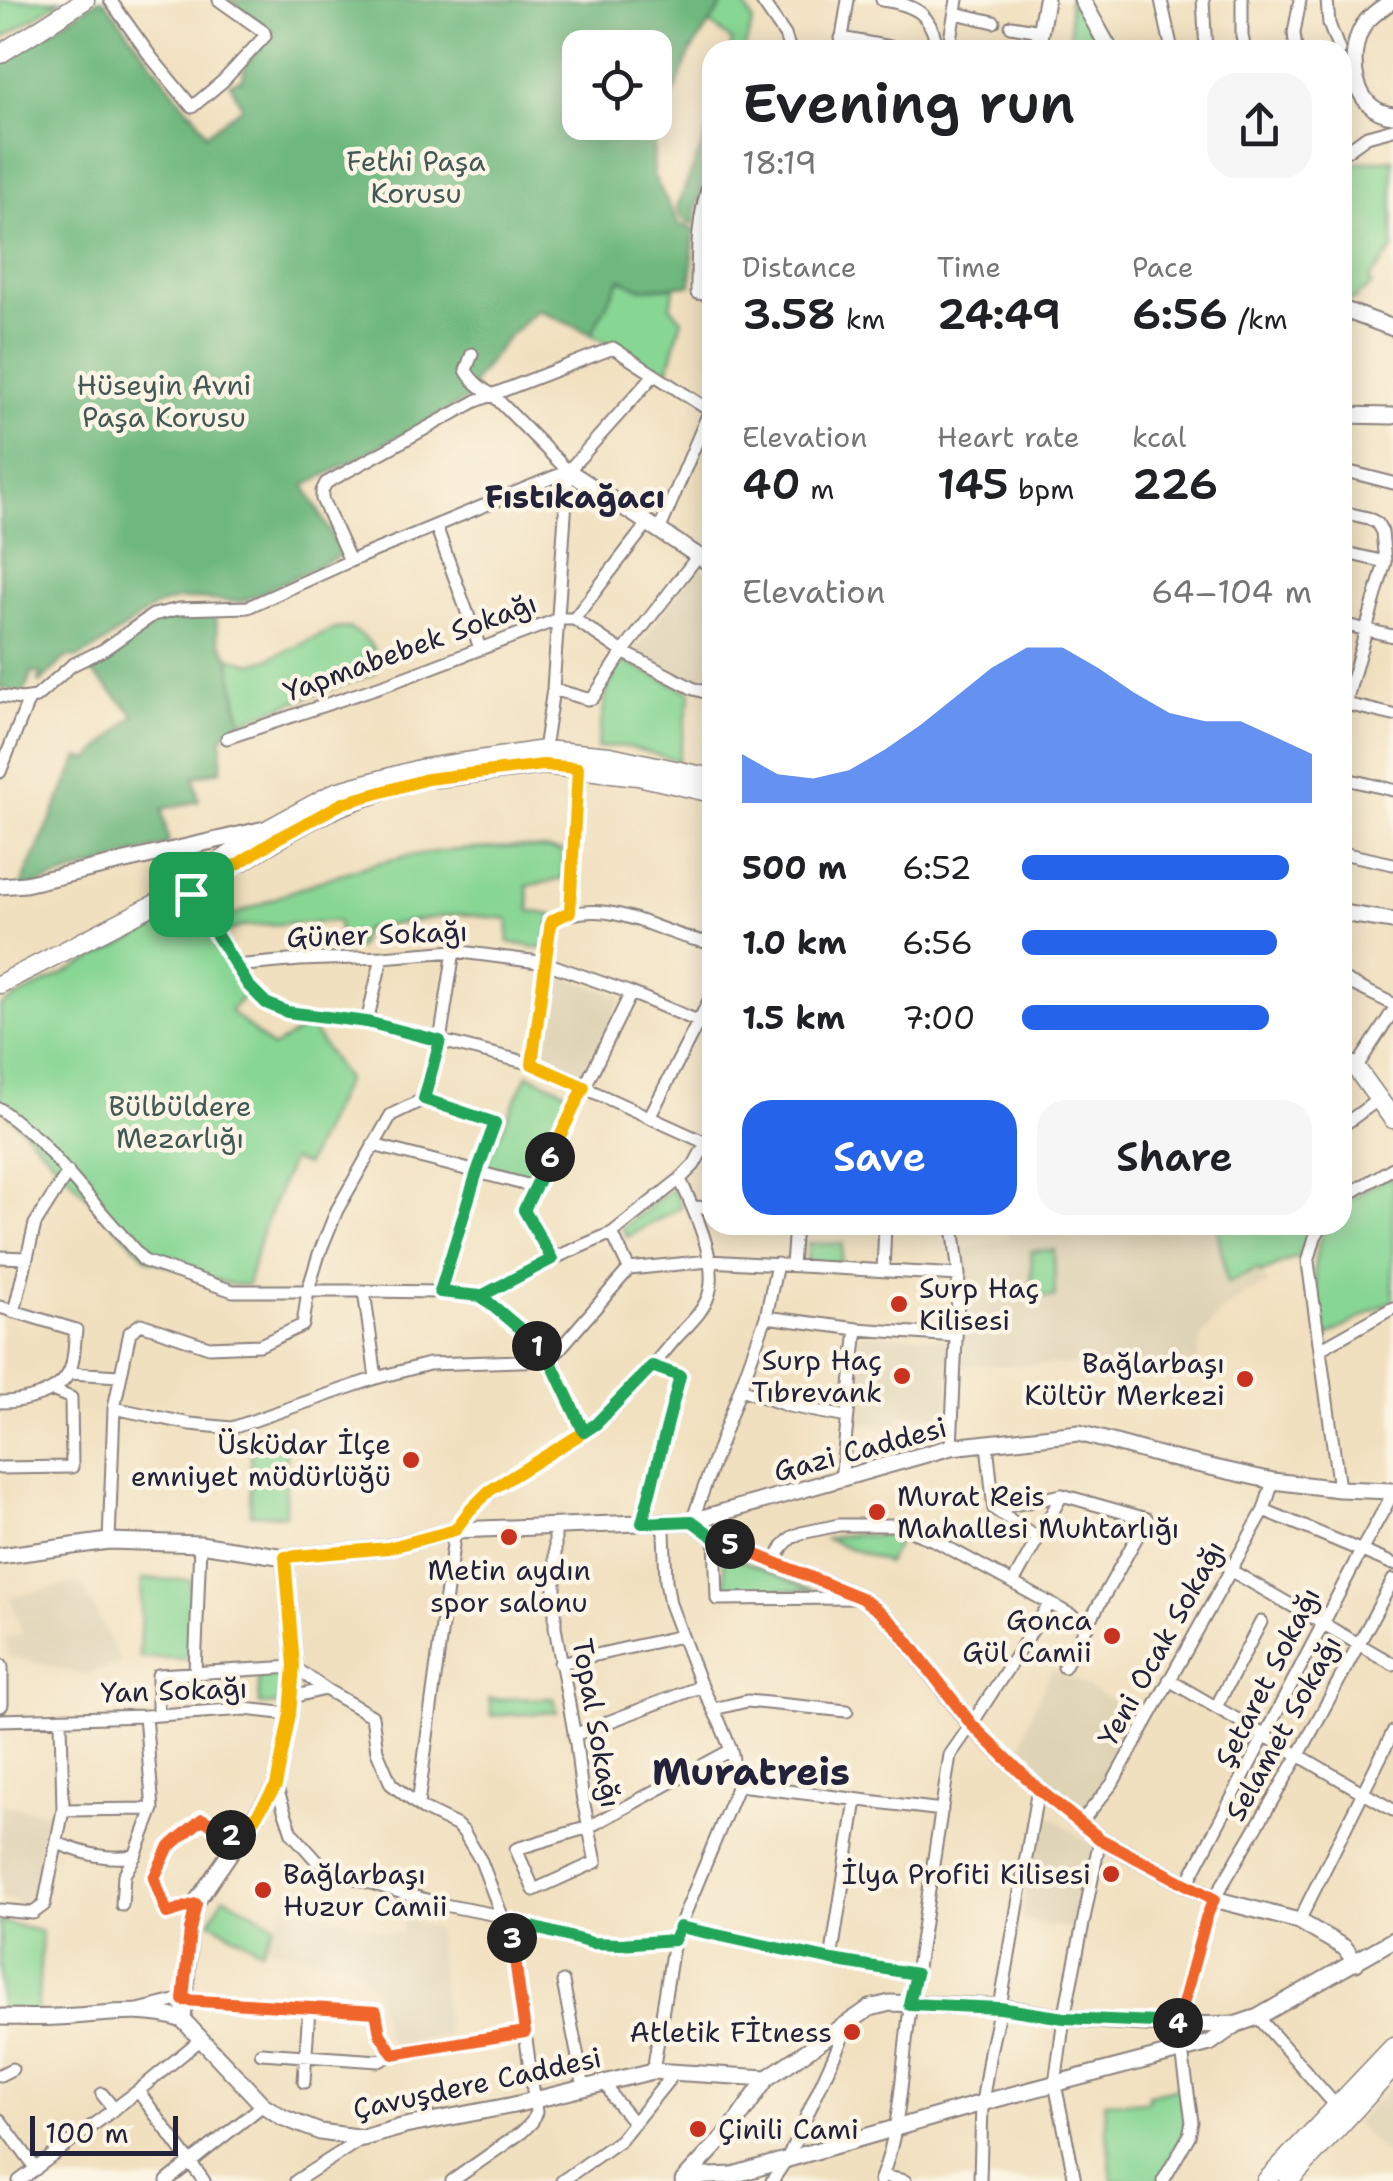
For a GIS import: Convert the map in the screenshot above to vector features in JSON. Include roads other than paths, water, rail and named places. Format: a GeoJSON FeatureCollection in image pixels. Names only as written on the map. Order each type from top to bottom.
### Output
{"type":"FeatureCollection","features":[{"type":"Feature","properties":{"kind":"main road"},"geometry":{"type":"LineString","coordinates":[[0,54],[85,0]]}},
{"type":"Feature","properties":{"kind":"main road"},"geometry":{"type":"LineString","coordinates":[[188,890],[270,828],[336,792],[420,769],[544,750],[610,756],[702,776]]}},
{"type":"Feature","properties":{"kind":"main road"},"geometry":{"type":"LineString","coordinates":[[0,995],[161,900],[188,890],[343,803],[427,779],[543,765],[638,776],[702,791]]}},
{"type":"Feature","properties":{"kind":"main road"},"geometry":{"type":"LineString","coordinates":[[0,984],[23,978]]}},
{"type":"Feature","properties":{"kind":"main road"},"geometry":{"type":"LineString","coordinates":[[1354,1062],[1386,1100],[1393,1119]]}},
{"type":"Feature","properties":{"kind":"main road"},"geometry":{"type":"LineString","coordinates":[[1266,2181],[1393,2047]]}},
{"type":"Feature","properties":{"kind":"main road"},"geometry":{"type":"LineString","coordinates":[[1288,2181],[1393,2068]]}},
{"type":"Feature","properties":{"kind":"street"},"geometry":{"type":"LineString","coordinates":[[110,0],[192,106],[265,36],[219,0]]}},
{"type":"Feature","properties":{"kind":"street"},"geometry":{"type":"LineString","coordinates":[[761,0],[787,40]]}},
{"type":"Feature","properties":{"kind":"street"},"geometry":{"type":"LineString","coordinates":[[842,40],[848,0]]}},
{"type":"Feature","properties":{"kind":"street"},"geometry":{"type":"LineString","coordinates":[[882,0],[917,10],[933,28],[936,40]]}},
{"type":"Feature","properties":{"kind":"street"},"geometry":{"type":"LineString","coordinates":[[1039,40],[1046,0]]}},
{"type":"Feature","properties":{"kind":"street"},"geometry":{"type":"LineString","coordinates":[[1082,0],[1104,40]]}},
{"type":"Feature","properties":{"kind":"street"},"geometry":{"type":"LineString","coordinates":[[1161,0],[1170,40]]}},
{"type":"Feature","properties":{"kind":"street"},"geometry":{"type":"LineString","coordinates":[[1203,0],[1205,40]]}},
{"type":"Feature","properties":{"kind":"street"},"geometry":{"type":"LineString","coordinates":[[1242,0],[1243,40]]}},
{"type":"Feature","properties":{"kind":"street"},"geometry":{"type":"LineString","coordinates":[[1295,40],[1300,0]]}},
{"type":"Feature","properties":{"kind":"street"},"geometry":{"type":"LineString","coordinates":[[1326,0],[1336,40]]}},
{"type":"Feature","properties":{"kind":"street"},"geometry":{"type":"LineString","coordinates":[[1356,84],[1360,31],[1369,18],[1393,0]]}},
{"type":"Feature","properties":{"kind":"street"},"geometry":{"type":"LineString","coordinates":[[950,40],[956,7],[994,22]]}},
{"type":"Feature","properties":{"kind":"street"},"geometry":{"type":"LineString","coordinates":[[1011,26],[1040,32]]}},
{"type":"Feature","properties":{"kind":"street"},"geometry":{"type":"LineString","coordinates":[[1352,77],[1369,106],[1380,114],[1393,115]]}},
{"type":"Feature","properties":{"kind":"street"},"geometry":{"type":"LineString","coordinates":[[1352,147],[1367,136],[1393,129]]}},
{"type":"Feature","properties":{"kind":"street"},"geometry":{"type":"LineString","coordinates":[[702,201],[696,293],[702,293]]}},
{"type":"Feature","properties":{"kind":"street"},"geometry":{"type":"LineString","coordinates":[[1352,313],[1393,328]]}},
{"type":"Feature","properties":{"kind":"street"},"geometry":{"type":"LineString","coordinates":[[350,561],[322,499],[326,483],[462,409],[614,348],[702,404]]}},
{"type":"Feature","properties":{"kind":"street"},"geometry":{"type":"LineString","coordinates":[[472,354],[468,375],[494,396],[568,472],[702,558]]}},
{"type":"Feature","properties":{"kind":"street"},"geometry":{"type":"LineString","coordinates":[[0,696],[29,699],[41,693],[72,664],[94,656],[152,615],[179,609],[248,607],[568,472],[654,375]]}},
{"type":"Feature","properties":{"kind":"street"},"geometry":{"type":"LineString","coordinates":[[1352,416],[1393,416]]}},
{"type":"Feature","properties":{"kind":"street"},"geometry":{"type":"LineString","coordinates":[[574,618],[653,528],[702,430]]}},
{"type":"Feature","properties":{"kind":"street"},"geometry":{"type":"LineString","coordinates":[[544,750],[553,689],[568,472]]}},
{"type":"Feature","properties":{"kind":"street"},"geometry":{"type":"LineString","coordinates":[[1352,473],[1393,483]]}},
{"type":"Feature","properties":{"kind":"street"},"geometry":{"type":"LineString","coordinates":[[1352,514],[1378,523],[1385,562],[1352,677]]}},
{"type":"Feature","properties":{"kind":"street"},"geometry":{"type":"LineString","coordinates":[[436,526],[480,648]]}},
{"type":"Feature","properties":{"kind":"street"},"geometry":{"type":"LineString","coordinates":[[1352,554],[1385,562]]}},
{"type":"Feature","properties":{"kind":"street"},"geometry":{"type":"LineString","coordinates":[[553,689],[593,698],[623,652],[702,563]]}},
{"type":"Feature","properties":{"kind":"street","name":"Yapmabebek Sokağı"},"geometry":{"type":"LineString","coordinates":[[227,738],[393,682],[559,619],[574,618],[623,652],[702,692]]}},
{"type":"Feature","properties":{"kind":"street"},"geometry":{"type":"LineString","coordinates":[[1352,626],[1393,636]]}},
{"type":"Feature","properties":{"kind":"street"},"geometry":{"type":"LineString","coordinates":[[0,772],[29,699]]}},
{"type":"Feature","properties":{"kind":"street"},"geometry":{"type":"LineString","coordinates":[[1352,708],[1393,715]]}},
{"type":"Feature","properties":{"kind":"street"},"geometry":{"type":"LineString","coordinates":[[570,912],[578,768]]}},
{"type":"Feature","properties":{"kind":"street"},"geometry":{"type":"LineString","coordinates":[[1352,780],[1393,790]]}},
{"type":"Feature","properties":{"kind":"street"},"geometry":{"type":"LineString","coordinates":[[0,886],[25,884],[270,828]]}},
{"type":"Feature","properties":{"kind":"street"},"geometry":{"type":"LineString","coordinates":[[1352,855],[1393,864]]}},
{"type":"Feature","properties":{"kind":"street"},"geometry":{"type":"LineString","coordinates":[[188,890],[248,985],[266,1003],[287,1012],[367,1022],[532,1064],[702,1136]]}},
{"type":"Feature","properties":{"kind":"street"},"geometry":{"type":"LineString","coordinates":[[532,1064],[551,921],[570,912],[620,913],[702,942]]}},
{"type":"Feature","properties":{"kind":"street"},"geometry":{"type":"LineString","coordinates":[[1352,915],[1393,921]]}},
{"type":"Feature","properties":{"kind":"street"},"geometry":{"type":"LineString","coordinates":[[424,1099],[440,1041],[454,952]]}},
{"type":"Feature","properties":{"kind":"street","name":"Güner Sokağı"},"geometry":{"type":"LineString","coordinates":[[235,966],[454,952],[546,963],[700,1021]]}},
{"type":"Feature","properties":{"kind":"street"},"geometry":{"type":"LineString","coordinates":[[367,1022],[382,957]]}},
{"type":"Feature","properties":{"kind":"street"},"geometry":{"type":"LineString","coordinates":[[1352,984],[1393,1007],[1354,1062]]}},
{"type":"Feature","properties":{"kind":"street"},"geometry":{"type":"LineString","coordinates":[[552,1259],[524,1210],[632,993]]}},
{"type":"Feature","properties":{"kind":"street"},"geometry":{"type":"LineString","coordinates":[[650,1116],[702,1017]]}},
{"type":"Feature","properties":{"kind":"street"},"geometry":{"type":"LineString","coordinates":[[109,1542],[114,1408],[130,1332],[141,1324],[209,1347],[260,1345],[304,1324],[318,1254],[338,1210],[390,1115],[424,1099],[495,1123],[440,1292]]}},
{"type":"Feature","properties":{"kind":"street"},"geometry":{"type":"LineString","coordinates":[[1352,1120],[1386,1100]]}},
{"type":"Feature","properties":{"kind":"street"},"geometry":{"type":"LineString","coordinates":[[0,1109],[39,1140],[144,1261],[233,1291],[440,1292],[481,1296],[612,1233],[680,1180],[702,1152]]}},
{"type":"Feature","properties":{"kind":"street"},"geometry":{"type":"LineString","coordinates":[[373,1145],[535,1186]]}},
{"type":"Feature","properties":{"kind":"street"},"geometry":{"type":"LineString","coordinates":[[1352,1192],[1393,1168]]}},
{"type":"Feature","properties":{"kind":"street"},"geometry":{"type":"LineString","coordinates":[[14,1312],[35,1224],[68,1172]]}},
{"type":"Feature","properties":{"kind":"street"},"geometry":{"type":"LineString","coordinates":[[680,1180],[702,1232]]}},
{"type":"Feature","properties":{"kind":"street"},"geometry":{"type":"LineString","coordinates":[[693,1208],[702,1208]]}},
{"type":"Feature","properties":{"kind":"street"},"geometry":{"type":"LineString","coordinates":[[612,1233],[629,1270]]}},
{"type":"Feature","properties":{"kind":"street"},"geometry":{"type":"LineString","coordinates":[[418,1804],[455,1530],[489,1491],[596,1424],[704,1306],[711,1287],[703,1235]]}},
{"type":"Feature","properties":{"kind":"street"},"geometry":{"type":"LineString","coordinates":[[792,1266],[794,1235]]}},
{"type":"Feature","properties":{"kind":"street"},"geometry":{"type":"LineString","coordinates":[[882,1271],[884,1235]]}},
{"type":"Feature","properties":{"kind":"street"},"geometry":{"type":"LineString","coordinates":[[950,1447],[958,1275],[954,1235]]}},
{"type":"Feature","properties":{"kind":"street"},"geometry":{"type":"LineString","coordinates":[[1317,1235],[1308,1262],[1340,1489]]}},
{"type":"Feature","properties":{"kind":"street"},"geometry":{"type":"LineString","coordinates":[[0,1256],[27,1258]]}},
{"type":"Feature","properties":{"kind":"street"},"geometry":{"type":"LineString","coordinates":[[114,1408],[190,1424],[232,1428],[376,1378],[429,1364],[550,1360],[629,1270],[708,1261],[958,1275]]}},
{"type":"Feature","properties":{"kind":"street"},"geometry":{"type":"LineString","coordinates":[[777,1264],[766,1317],[692,1521],[715,1538],[861,1598],[880,1612],[898,1629],[972,1725],[1038,1789],[1100,1839],[1214,1899],[1299,1921],[1345,1948],[1356,1964]]}},
{"type":"Feature","properties":{"kind":"street"},"geometry":{"type":"LineString","coordinates":[[364,1291],[376,1378]]}},
{"type":"Feature","properties":{"kind":"street"},"geometry":{"type":"LineString","coordinates":[[481,1296],[550,1360],[584,1432]]}},
{"type":"Feature","properties":{"kind":"street"},"geometry":{"type":"LineString","coordinates":[[0,1307],[76,1330],[70,1372],[52,1390],[22,1402],[0,1402]]}},
{"type":"Feature","properties":{"kind":"street"},"geometry":{"type":"LineString","coordinates":[[1320,1350],[1393,1308]]}},
{"type":"Feature","properties":{"kind":"street"},"geometry":{"type":"LineString","coordinates":[[766,1317],[956,1336]]}},
{"type":"Feature","properties":{"kind":"street"},"geometry":{"type":"LineString","coordinates":[[840,1480],[857,1329]]}},
{"type":"Feature","properties":{"kind":"street"},"geometry":{"type":"LineString","coordinates":[[652,1366],[680,1376],[650,1523],[664,1532],[670,1604],[731,1750],[738,1785],[677,1933],[653,2071]]}},
{"type":"Feature","properties":{"kind":"street"},"geometry":{"type":"LineString","coordinates":[[70,1372],[119,1376]]}},
{"type":"Feature","properties":{"kind":"street"},"geometry":{"type":"LineString","coordinates":[[742,1389],[789,1406],[847,1417]]}},
{"type":"Feature","properties":{"kind":"street"},"geometry":{"type":"LineString","coordinates":[[0,1468],[72,1467],[71,1398],[52,1390]]}},
{"type":"Feature","properties":{"kind":"street","name":"Gazi Caddesi"},"geometry":{"type":"LineString","coordinates":[[0,1556],[109,1542],[200,1544],[285,1557],[388,1548],[455,1530],[692,1521],[950,1447],[1079,1433],[1272,1481],[1393,1492]]}},
{"type":"Feature","properties":{"kind":"street"},"geometry":{"type":"LineString","coordinates":[[987,1444],[994,1509]]}},
{"type":"Feature","properties":{"kind":"street","name":"Yeni Ocak Sokağı"},"geometry":{"type":"LineString","coordinates":[[1081,1822],[1112,1784],[1264,1510],[1272,1481]]}},
{"type":"Feature","properties":{"kind":"street","name":"Şetaret Sokağı"},"geometry":{"type":"LineString","coordinates":[[1186,1886],[1393,1492]]}},
{"type":"Feature","properties":{"kind":"street"},"geometry":{"type":"LineString","coordinates":[[994,1509],[1062,1495],[1147,1519],[1064,1667]]}},
{"type":"Feature","properties":{"kind":"street"},"geometry":{"type":"LineString","coordinates":[[1013,1582],[1062,1495]]}},
{"type":"Feature","properties":{"kind":"street"},"geometry":{"type":"LineString","coordinates":[[994,1509],[1038,1538]]}},
{"type":"Feature","properties":{"kind":"street"},"geometry":{"type":"LineString","coordinates":[[1264,1510],[1393,1564]]}},
{"type":"Feature","properties":{"kind":"street"},"geometry":{"type":"LineString","coordinates":[[774,1563],[783,1546],[801,1533],[839,1525],[895,1524],[936,1540],[1089,1624]]}},
{"type":"Feature","properties":{"kind":"street","name":"Topal Sokağı"},"geometry":{"type":"LineString","coordinates":[[555,1526],[555,1627],[589,1827],[731,1750]]}},
{"type":"Feature","properties":{"kind":"street"},"geometry":{"type":"LineString","coordinates":[[715,1538],[717,1599],[861,1598]]}},
{"type":"Feature","properties":{"kind":"street"},"geometry":{"type":"LineString","coordinates":[[195,1673],[200,1544]]}},
{"type":"Feature","properties":{"kind":"street"},"geometry":{"type":"LineString","coordinates":[[0,2016],[58,2017],[116,2011],[183,2020],[190,1930],[196,1904],[276,1786],[294,1666],[285,1557]]}},
{"type":"Feature","properties":{"kind":"street"},"geometry":{"type":"LineString","coordinates":[[1230,1570],[1393,1664]]}},
{"type":"Feature","properties":{"kind":"street","name":"Selamet Sokağı"},"geometry":{"type":"LineString","coordinates":[[1177,2025],[1214,1899],[1299,1755],[1393,1580]]}},
{"type":"Feature","properties":{"kind":"street"},"geometry":{"type":"LineString","coordinates":[[905,2181],[882,2178],[895,2128],[909,2004],[950,1755],[1050,1603]]}},
{"type":"Feature","properties":{"kind":"street"},"geometry":{"type":"LineString","coordinates":[[1216,1707],[1261,1622]]}},
{"type":"Feature","properties":{"kind":"street"},"geometry":{"type":"LineString","coordinates":[[560,1663],[681,1636]]}},
{"type":"Feature","properties":{"kind":"street"},"geometry":{"type":"LineString","coordinates":[[158,1714],[158,1675],[294,1666],[372,1716],[377,1751],[392,1784],[423,1809],[463,1831],[506,1919],[536,2112],[532,2122],[452,2181]]}},
{"type":"Feature","properties":{"kind":"street"},"geometry":{"type":"LineString","coordinates":[[0,1667],[0,1704]]}},
{"type":"Feature","properties":{"kind":"street"},"geometry":{"type":"LineString","coordinates":[[1170,1680],[1393,1810]]}},
{"type":"Feature","properties":{"kind":"street"},"geometry":{"type":"LineString","coordinates":[[574,1735],[702,1686]]}},
{"type":"Feature","properties":{"kind":"street","name":"Yan Sokağı"},"geometry":{"type":"LineString","coordinates":[[0,1720],[291,1706],[325,1689]]}},
{"type":"Feature","properties":{"kind":"street"},"geometry":{"type":"LineString","coordinates":[[714,1709],[747,1701],[847,1711]]}},
{"type":"Feature","properties":{"kind":"street"},"geometry":{"type":"LineString","coordinates":[[122,1905],[124,1875],[153,1809],[144,1716]]}},
{"type":"Feature","properties":{"kind":"street"},"geometry":{"type":"LineString","coordinates":[[0,1910],[33,1913],[44,1905],[62,1810],[61,1720]]}},
{"type":"Feature","properties":{"kind":"street"},"geometry":{"type":"LineString","coordinates":[[1299,1921],[1393,1732]]}},
{"type":"Feature","properties":{"kind":"street"},"geometry":{"type":"LineString","coordinates":[[738,1785],[942,1810]]}},
{"type":"Feature","properties":{"kind":"street"},"geometry":{"type":"LineString","coordinates":[[276,1786],[292,1833],[316,1860],[332,1870],[439,1904],[592,1943],[621,1944],[677,1933],[916,1974]]}},
{"type":"Feature","properties":{"kind":"street"},"geometry":{"type":"LineString","coordinates":[[980,2181],[982,2103],[1038,1789]]}},
{"type":"Feature","properties":{"kind":"street"},"geometry":{"type":"LineString","coordinates":[[832,1960],[856,1800]]}},
{"type":"Feature","properties":{"kind":"street"},"geometry":{"type":"LineString","coordinates":[[62,1810],[153,1809]]}},
{"type":"Feature","properties":{"kind":"street"},"geometry":{"type":"LineString","coordinates":[[196,1904],[167,1913],[154,1878],[168,1848],[202,1819],[240,1840]]}},
{"type":"Feature","properties":{"kind":"street"},"geometry":{"type":"LineString","coordinates":[[589,1827],[596,1862],[534,1890],[516,1849],[589,1827]]}},
{"type":"Feature","properties":{"kind":"street"},"geometry":{"type":"LineString","coordinates":[[1075,2181],[1055,2084],[1064,2018],[1100,1839]]}},
{"type":"Feature","properties":{"kind":"street"},"geometry":{"type":"LineString","coordinates":[[58,1843],[88,1856],[135,1856]]}},
{"type":"Feature","properties":{"kind":"street"},"geometry":{"type":"LineString","coordinates":[[685,2179],[732,2128],[768,2078],[870,2008],[890,2003],[1000,2008],[1064,2018],[1177,2025],[1237,2024],[1258,2017],[1393,1940]]}},
{"type":"Feature","properties":{"kind":"street"},"geometry":{"type":"LineString","coordinates":[[563,1982],[584,2088]]}},
{"type":"Feature","properties":{"kind":"street"},"geometry":{"type":"LineString","coordinates":[[129,2012],[183,2000],[376,2012],[380,2034],[393,2054]]}},
{"type":"Feature","properties":{"kind":"street"},"geometry":{"type":"LineString","coordinates":[[304,2082],[309,2008]]}},
{"type":"Feature","properties":{"kind":"street"},"geometry":{"type":"LineString","coordinates":[[1258,2017],[1337,2107]]}},
{"type":"Feature","properties":{"kind":"street"},"geometry":{"type":"LineString","coordinates":[[772,2181],[788,2157],[851,2019]]}},
{"type":"Feature","properties":{"kind":"street","name":"Çavuşdere Caddesi"},"geometry":{"type":"LineString","coordinates":[[183,2020],[263,2105],[320,2132],[363,2138],[653,2071],[768,2078]]}},
{"type":"Feature","properties":{"kind":"street"},"geometry":{"type":"LineString","coordinates":[[685,2179],[733,2175],[982,2103],[1210,2044],[1237,2024]]}},
{"type":"Feature","properties":{"kind":"street"},"geometry":{"type":"LineString","coordinates":[[261,2053],[379,2061],[393,2054],[525,2032]]}},
{"type":"Feature","properties":{"kind":"street"},"geometry":{"type":"LineString","coordinates":[[19,2181],[200,2040]]}},
{"type":"Feature","properties":{"kind":"street"},"geometry":{"type":"LineString","coordinates":[[1163,2181],[1192,2122],[1182,2051]]}},
{"type":"Feature","properties":{"kind":"street"},"geometry":{"type":"LineString","coordinates":[[562,2181],[620,2140],[675,2072]]}},
{"type":"Feature","properties":{"kind":"street"},"geometry":{"type":"LineString","coordinates":[[606,2083],[634,2124]]}},
{"type":"Feature","properties":{"kind":"street"},"geometry":{"type":"LineString","coordinates":[[138,2092],[204,2181]]}},
{"type":"Feature","properties":{"kind":"street"},"geometry":{"type":"LineString","coordinates":[[102,2094],[114,2109]]}},
{"type":"Feature","properties":{"kind":"street"},"geometry":{"type":"LineString","coordinates":[[167,2181],[263,2105]]}},
{"type":"Feature","properties":{"kind":"street"},"geometry":{"type":"LineString","coordinates":[[0,2120],[36,2169]]}},
{"type":"Feature","properties":{"kind":"street"},"geometry":{"type":"LineString","coordinates":[[296,2181],[363,2138]]}},
{"type":"Feature","properties":{"kind":"place","name":"Surp Haç Kilisesi"},"geometry":{"type":"Point","coordinates":[899,1304]}},
{"type":"Feature","properties":{"kind":"place","name":"Surp Haç Tıbrevank"},"geometry":{"type":"Point","coordinates":[902,1376]}},
{"type":"Feature","properties":{"kind":"place","name":"Bağlarbaşı Kültür Merkezi"},"geometry":{"type":"Point","coordinates":[1245,1379]}},
{"type":"Feature","properties":{"kind":"place","name":"Üsküdar İlçe emniyet müdürlüğü"},"geometry":{"type":"Point","coordinates":[411,1460]}},
{"type":"Feature","properties":{"kind":"place","name":"Murat Reis Mahallesi Muhtarlığı"},"geometry":{"type":"Point","coordinates":[877,1512]}},
{"type":"Feature","properties":{"kind":"place","name":"Metin aydın spor salonu"},"geometry":{"type":"Point","coordinates":[509,1537]}},
{"type":"Feature","properties":{"kind":"place","name":"Gonca Gül Camii"},"geometry":{"type":"Point","coordinates":[1112,1636]}},
{"type":"Feature","properties":{"kind":"place","name":"İlya Profiti Kilisesi"},"geometry":{"type":"Point","coordinates":[1111,1874]}},
{"type":"Feature","properties":{"kind":"place","name":"Bağlarbaşı Huzur Camii"},"geometry":{"type":"Point","coordinates":[263,1890]}},
{"type":"Feature","properties":{"kind":"place","name":"Atletik Fİtness"},"geometry":{"type":"Point","coordinates":[852,2032]}},
{"type":"Feature","properties":{"kind":"place","name":"Çinili Cami"},"geometry":{"type":"Point","coordinates":[698,2129]}},
{"type":"Feature","properties":{"kind":"district","name":"Fıstıkağacı"},"geometry":{"type":"Point","coordinates":[575,497]}},
{"type":"Feature","properties":{"kind":"district","name":"Muratreis"},"geometry":{"type":"Point","coordinates":[751,1772]}},
{"type":"Feature","properties":{"kind":"park label","name":"Fethi Paşa Korusu"},"geometry":{"type":"Point","coordinates":[416,177]}},
{"type":"Feature","properties":{"kind":"park label","name":"Hüseyin Avni Paşa Korusu"},"geometry":{"type":"Point","coordinates":[164,401]}},
{"type":"Feature","properties":{"kind":"park label","name":"Bülbüldere Mezarlığı"},"geometry":{"type":"Point","coordinates":[180,1122]}}]}
